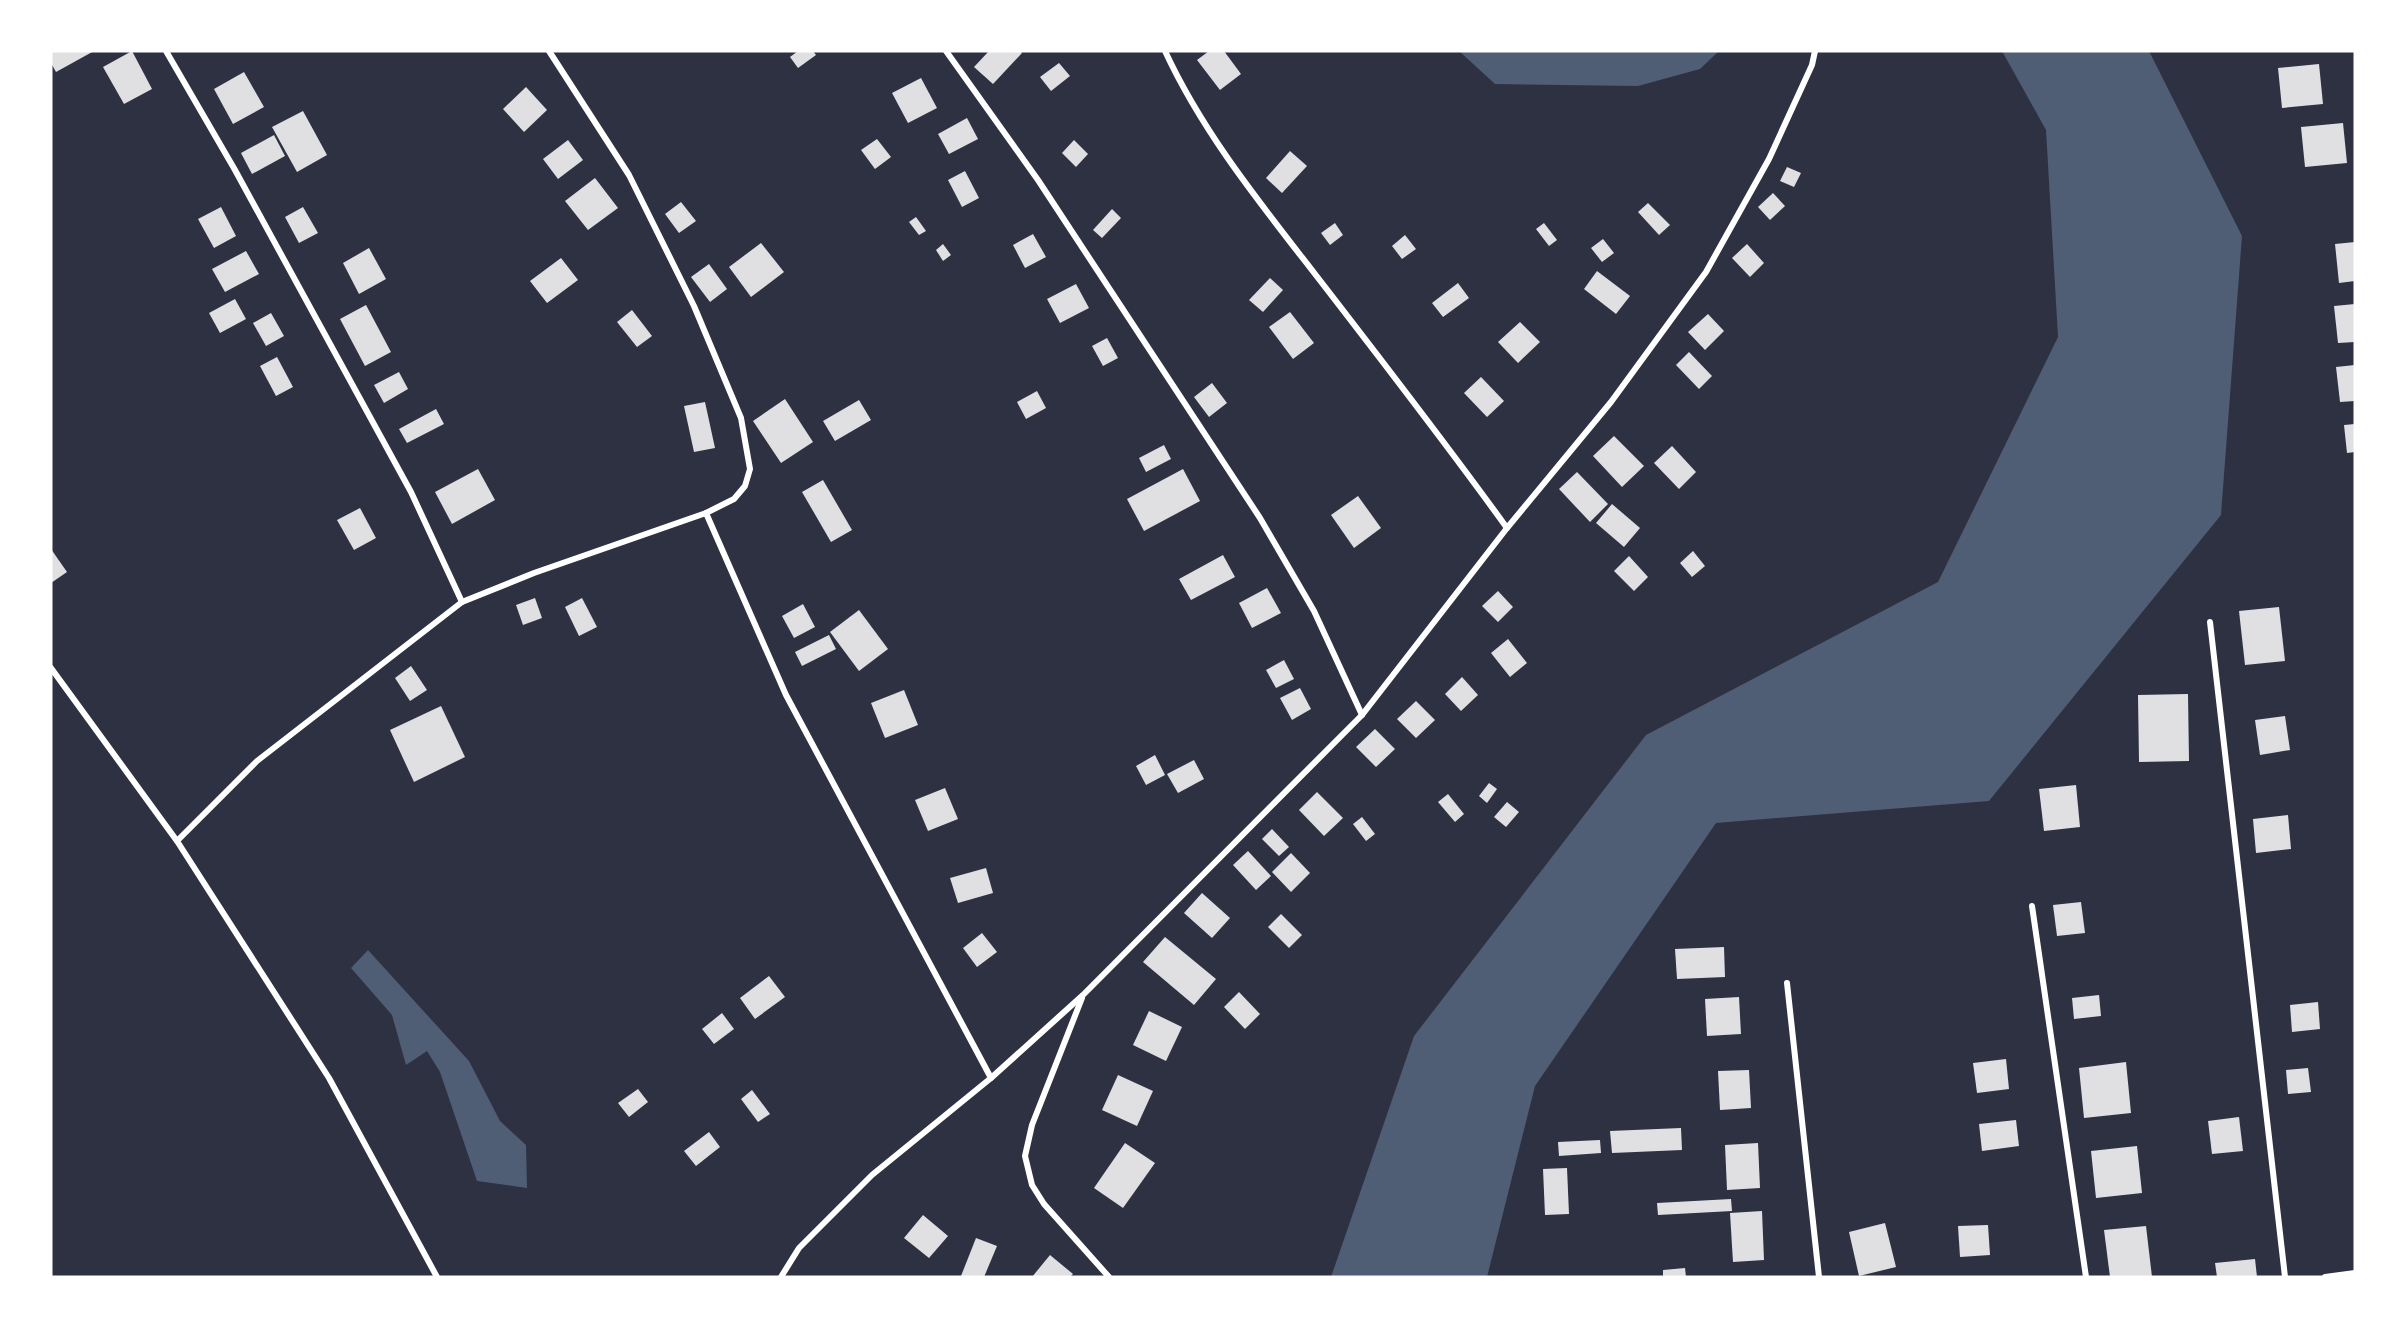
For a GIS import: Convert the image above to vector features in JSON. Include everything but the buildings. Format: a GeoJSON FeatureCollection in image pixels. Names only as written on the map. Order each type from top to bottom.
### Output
{"type":"FeatureCollection","features":[{"type":"Feature","properties":{"kind":"street"},"geometry":{"type":"LineString","coordinates":[[166,51],[236,170],[411,492],[462,602]]}},
{"type":"Feature","properties":{"kind":"street"},"geometry":{"type":"LineString","coordinates":[[177,841],[257,761],[462,602],[534,573],[706,513],[734,500],[745,486],[750,469],[741,418],[694,306],[629,175],[549,51]]}},
{"type":"Feature","properties":{"kind":"street"},"geometry":{"type":"LineString","coordinates":[[946,51],[1038,180],[1260,518],[1314,611],[1362,715]]}},
{"type":"Feature","properties":{"kind":"street"},"geometry":{"type":"LineString","coordinates":[[1165,51],[1174,72],[1231,164],[1447,445],[1507,528]]}},
{"type":"Feature","properties":{"kind":"street"},"geometry":{"type":"LineString","coordinates":[[781,1277],[799,1248],[872,1175],[991,1078],[1083,995],[1362,715],[1507,528],[1611,402],[1707,272],[1770,159],[1812,65],[1815,51]]}},
{"type":"Feature","properties":{"kind":"street"},"geometry":{"type":"LineString","coordinates":[[706,513],[786,695],[991,1078]]}},
{"type":"Feature","properties":{"kind":"street"},"geometry":{"type":"LineString","coordinates":[[2210,622],[2285,1277]]}},
{"type":"Feature","properties":{"kind":"street"},"geometry":{"type":"LineString","coordinates":[[51,668],[177,841],[329,1078],[437,1277]]}},
{"type":"Feature","properties":{"kind":"street"},"geometry":{"type":"LineString","coordinates":[[2032,906],[2086,1277]]}},
{"type":"Feature","properties":{"kind":"street"},"geometry":{"type":"LineString","coordinates":[[1787,983],[1819,1277]]}},
{"type":"Feature","properties":{"kind":"street"},"geometry":{"type":"LineString","coordinates":[[1083,995],[1032,1125],[1025,1156],[1032,1185],[1044,1204],[1109,1277]]}},
{"type":"Feature","properties":{"kind":"street"},"geometry":{"type":"LineString","coordinates":[[2325,1277],[2355,1273]]}},
{"type":"Feature","properties":{"kind":"water"},"geometry":{"type":"Polygon","coordinates":[[[1459,51],[1719,51],[1700,69],[1638,86],[1495,84],[1459,51]]]}},
{"type":"Feature","properties":{"kind":"water"},"geometry":{"type":"Polygon","coordinates":[[[2002,51],[2149,51],[2242,236],[2221,515],[1989,801],[1716,823],[1535,1086],[1487,1277],[1331,1277],[1414,1036],[1646,735],[1938,582],[2058,337],[2046,130],[2002,51]]]}},
{"type":"Feature","properties":{"kind":"water"},"geometry":{"type":"Polygon","coordinates":[[[368,950],[469,1061],[500,1121],[526,1145],[527,1188],[477,1181],[440,1072],[427,1051],[406,1065],[392,1015],[351,968],[368,950]]]}}]}
